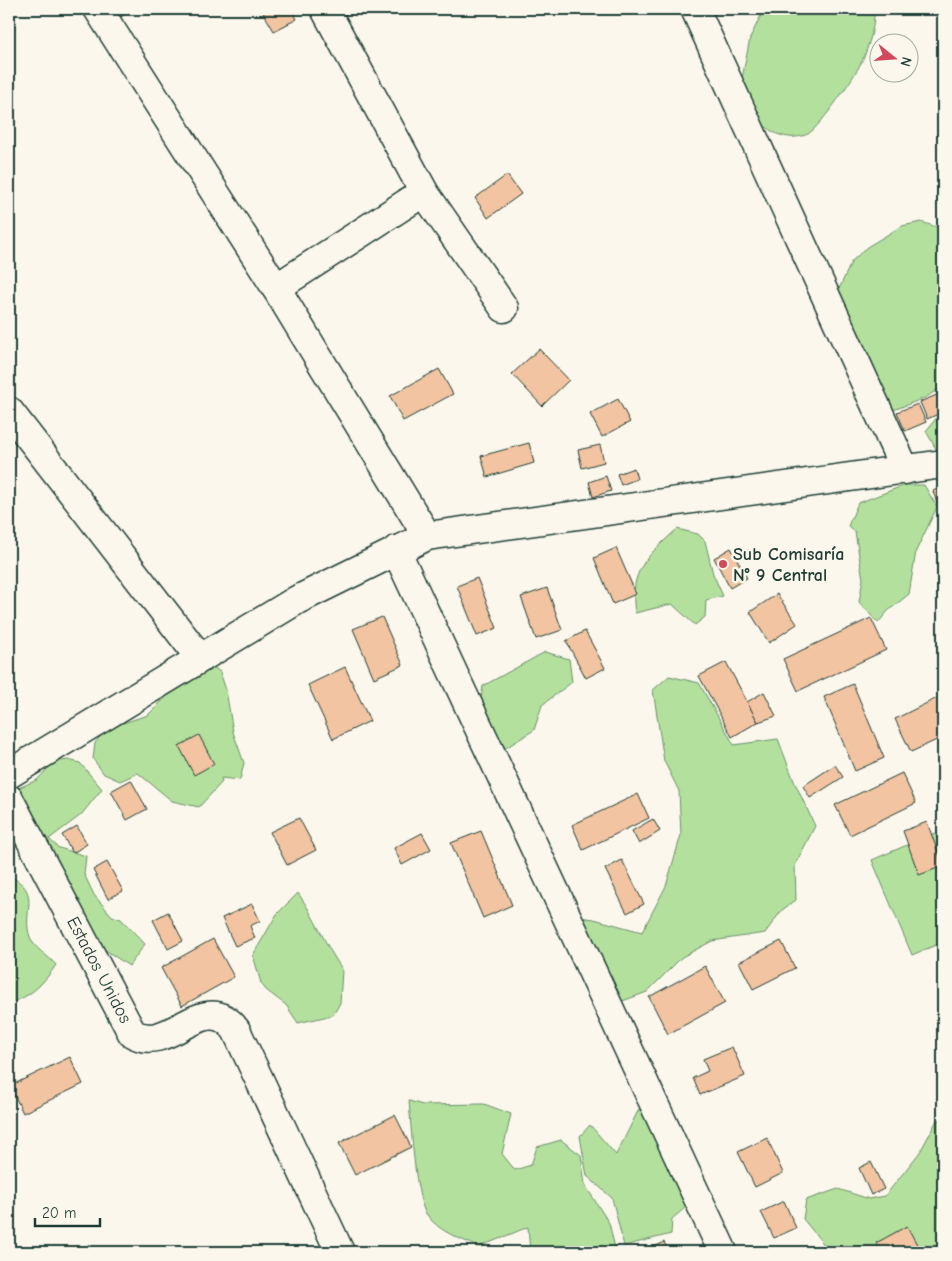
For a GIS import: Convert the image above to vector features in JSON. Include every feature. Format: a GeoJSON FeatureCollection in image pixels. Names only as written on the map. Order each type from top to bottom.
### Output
{"type":"FeatureCollection","features":[{"type":"Feature","properties":{"kind":"street"},"geometry":{"type":"LineString","coordinates":[[98,9],[276,288],[427,536]]}},
{"type":"Feature","properties":{"kind":"street"},"geometry":{"type":"LineString","coordinates":[[325,9],[424,192],[504,308]]}},
{"type":"Feature","properties":{"kind":"street"},"geometry":{"type":"LineString","coordinates":[[695,9],[905,470]]}},
{"type":"Feature","properties":{"kind":"street"},"geometry":{"type":"LineString","coordinates":[[276,288],[424,192]]}},
{"type":"Feature","properties":{"kind":"street"},"geometry":{"type":"LineString","coordinates":[[9,411],[200,658]]}},
{"type":"Feature","properties":{"kind":"street"},"geometry":{"type":"LineString","coordinates":[[9,774],[297,600],[427,536],[943,464]]}},
{"type":"Feature","properties":{"kind":"street"},"geometry":{"type":"LineString","coordinates":[[396,550],[723,1252]]}},
{"type":"Feature","properties":{"kind":"street","name":"Estados Unidos"},"geometry":{"type":"LineString","coordinates":[[9,799],[132,1033],[140,1037],[158,1038],[212,1015],[221,1016],[228,1020],[236,1030],[340,1252]]}},
{"type":"Feature","properties":{"kind":"green space"},"geometry":{"type":"Polygon","coordinates":[[[764,9],[874,9],[872,32],[870,32],[870,39],[864,57],[847,86],[814,129],[806,135],[798,137],[780,135],[766,127],[754,115],[739,94],[750,38],[764,9]]]}},
{"type":"Feature","properties":{"kind":"green space"},"geometry":{"type":"Polygon","coordinates":[[[921,222],[943,229],[943,386],[925,398],[888,412],[870,408],[854,398],[837,293],[852,261],[867,247],[902,226],[921,222]]]}},
{"type":"Feature","properties":{"kind":"green space"},"geometry":{"type":"Polygon","coordinates":[[[943,413],[943,456],[936,449],[926,431],[938,416],[943,413]]]}},
{"type":"Feature","properties":{"kind":"green space"},"geometry":{"type":"Polygon","coordinates":[[[905,485],[924,485],[937,507],[916,551],[909,594],[888,611],[878,623],[859,602],[863,579],[855,532],[848,526],[858,503],[905,485]]]}},
{"type":"Feature","properties":{"kind":"green space"},"geometry":{"type":"Polygon","coordinates":[[[677,529],[698,534],[705,541],[713,574],[723,596],[706,600],[705,617],[695,625],[672,604],[635,613],[635,585],[642,565],[677,529]]]}},
{"type":"Feature","properties":{"kind":"green space"},"geometry":{"type":"Polygon","coordinates":[[[545,652],[569,659],[572,682],[542,705],[534,730],[501,751],[478,717],[483,686],[545,652]]]}},
{"type":"Feature","properties":{"kind":"green space"},"geometry":{"type":"Polygon","coordinates":[[[206,661],[220,672],[226,690],[233,732],[244,763],[240,780],[221,778],[222,782],[199,807],[172,801],[138,773],[120,781],[104,774],[93,759],[95,743],[107,728],[148,715],[178,685],[206,661]]]}},
{"type":"Feature","properties":{"kind":"green space"},"geometry":{"type":"Polygon","coordinates":[[[669,676],[699,683],[734,745],[778,739],[794,781],[815,826],[795,865],[796,900],[782,910],[765,933],[712,941],[682,957],[647,992],[617,1003],[579,917],[594,919],[642,932],[666,886],[681,835],[679,791],[664,761],[653,690],[669,676]]]}},
{"type":"Feature","properties":{"kind":"green space"},"geometry":{"type":"Polygon","coordinates":[[[68,760],[80,763],[102,789],[81,815],[49,839],[59,848],[86,856],[84,874],[94,895],[112,916],[121,919],[145,944],[129,966],[98,945],[85,925],[76,895],[49,867],[37,843],[15,846],[9,836],[9,792],[37,780],[54,762],[68,760]]]}},
{"type":"Feature","properties":{"kind":"green space"},"geometry":{"type":"Polygon","coordinates":[[[935,833],[943,852],[943,942],[912,955],[872,860],[935,833]]]}},
{"type":"Feature","properties":{"kind":"green space"},"geometry":{"type":"Polygon","coordinates":[[[9,876],[25,888],[28,895],[28,928],[32,941],[56,965],[36,989],[24,997],[9,1003],[9,876]]]}},
{"type":"Feature","properties":{"kind":"green space"},"geometry":{"type":"Polygon","coordinates":[[[298,893],[342,969],[340,1003],[333,1015],[298,1023],[286,1005],[266,990],[261,983],[253,955],[277,914],[298,893]]]}},
{"type":"Feature","properties":{"kind":"green space"},"geometry":{"type":"Polygon","coordinates":[[[409,1101],[423,1105],[484,1104],[511,1114],[502,1154],[515,1170],[531,1165],[537,1147],[561,1140],[581,1155],[585,1185],[609,1223],[616,1252],[530,1252],[528,1227],[479,1247],[438,1226],[427,1215],[419,1194],[409,1101]]]}},
{"type":"Feature","properties":{"kind":"green space"},"geometry":{"type":"Polygon","coordinates":[[[639,1109],[658,1123],[666,1160],[686,1207],[672,1219],[671,1234],[624,1246],[612,1198],[587,1176],[580,1136],[590,1125],[616,1155],[639,1109]]]}},
{"type":"Feature","properties":{"kind":"green space"},"geometry":{"type":"Polygon","coordinates":[[[937,1120],[943,1120],[943,1252],[830,1252],[803,1219],[806,1200],[838,1189],[869,1199],[885,1196],[920,1152],[937,1120]]]}},
{"type":"Feature","properties":{"kind":"building"},"geometry":{"type":"Polygon","coordinates":[[[114,9],[134,9],[119,18],[114,9]]]}},
{"type":"Feature","properties":{"kind":"building"},"geometry":{"type":"Polygon","coordinates":[[[261,9],[291,9],[297,19],[274,31],[261,9]]]}},
{"type":"Feature","properties":{"kind":"building"},"geometry":{"type":"Polygon","coordinates":[[[507,175],[521,194],[488,218],[475,198],[507,175]]]}},
{"type":"Feature","properties":{"kind":"building"},"geometry":{"type":"Polygon","coordinates":[[[539,349],[569,380],[542,406],[512,374],[539,349]]]}},
{"type":"Feature","properties":{"kind":"building"},"geometry":{"type":"Polygon","coordinates":[[[439,369],[453,394],[403,421],[390,396],[439,369]]]}},
{"type":"Feature","properties":{"kind":"building"},"geometry":{"type":"Polygon","coordinates":[[[939,394],[943,405],[943,412],[927,419],[920,402],[939,394]]]}},
{"type":"Feature","properties":{"kind":"building"},"geometry":{"type":"Polygon","coordinates":[[[618,399],[630,422],[602,437],[590,414],[618,399]]]}},
{"type":"Feature","properties":{"kind":"building"},"geometry":{"type":"Polygon","coordinates":[[[918,404],[926,422],[905,431],[897,412],[918,404]]]}},
{"type":"Feature","properties":{"kind":"building"},"geometry":{"type":"Polygon","coordinates":[[[529,443],[534,463],[487,477],[481,456],[529,443]]]}},
{"type":"Feature","properties":{"kind":"building"},"geometry":{"type":"Polygon","coordinates":[[[600,445],[604,462],[582,468],[578,450],[600,445]]]}},
{"type":"Feature","properties":{"kind":"building"},"geometry":{"type":"Polygon","coordinates":[[[634,468],[637,479],[621,485],[617,474],[634,468]]]}},
{"type":"Feature","properties":{"kind":"building"},"geometry":{"type":"Polygon","coordinates":[[[606,476],[611,491],[593,497],[589,482],[606,476]]]}},
{"type":"Feature","properties":{"kind":"building"},"geometry":{"type":"Polygon","coordinates":[[[943,486],[943,522],[933,491],[943,486]]]}},
{"type":"Feature","properties":{"kind":"building"},"geometry":{"type":"Polygon","coordinates":[[[616,548],[636,594],[613,604],[594,558],[616,548]]]}},
{"type":"Feature","properties":{"kind":"building"},"geometry":{"type":"Polygon","coordinates":[[[731,548],[747,578],[730,588],[714,558],[731,548]]]}},
{"type":"Feature","properties":{"kind":"building"},"geometry":{"type":"Polygon","coordinates":[[[477,578],[497,628],[477,636],[457,586],[477,578]]]}},
{"type":"Feature","properties":{"kind":"building"},"geometry":{"type":"Polygon","coordinates":[[[547,588],[562,630],[536,639],[521,597],[547,588]]]}},
{"type":"Feature","properties":{"kind":"building"},"geometry":{"type":"Polygon","coordinates":[[[777,594],[797,624],[769,643],[750,612],[777,594]]]}},
{"type":"Feature","properties":{"kind":"building"},"geometry":{"type":"Polygon","coordinates":[[[382,617],[403,665],[374,678],[353,629],[382,617]]]}},
{"type":"Feature","properties":{"kind":"building"},"geometry":{"type":"Polygon","coordinates":[[[871,618],[886,650],[798,691],[783,659],[871,618]]]}},
{"type":"Feature","properties":{"kind":"building"},"geometry":{"type":"Polygon","coordinates":[[[585,631],[605,668],[586,678],[566,641],[585,631]]]}},
{"type":"Feature","properties":{"kind":"building"},"geometry":{"type":"Polygon","coordinates":[[[726,662],[758,722],[732,737],[699,676],[726,662]]]}},
{"type":"Feature","properties":{"kind":"building"},"geometry":{"type":"Polygon","coordinates":[[[345,667],[370,721],[333,739],[308,685],[345,667]]]}},
{"type":"Feature","properties":{"kind":"building"},"geometry":{"type":"Polygon","coordinates":[[[853,684],[884,758],[855,771],[824,697],[853,684]]]}},
{"type":"Feature","properties":{"kind":"building"},"geometry":{"type":"Polygon","coordinates":[[[764,692],[776,716],[758,722],[747,702],[764,692]]]}},
{"type":"Feature","properties":{"kind":"building"},"geometry":{"type":"Polygon","coordinates":[[[943,695],[943,737],[911,752],[895,719],[943,695]]]}},
{"type":"Feature","properties":{"kind":"building"},"geometry":{"type":"Polygon","coordinates":[[[199,735],[214,764],[194,775],[179,746],[199,735]]]}},
{"type":"Feature","properties":{"kind":"building"},"geometry":{"type":"Polygon","coordinates":[[[835,765],[843,777],[810,798],[803,786],[835,765]]]}},
{"type":"Feature","properties":{"kind":"building"},"geometry":{"type":"Polygon","coordinates":[[[902,773],[916,803],[850,835],[835,805],[902,773]]]}},
{"type":"Feature","properties":{"kind":"building"},"geometry":{"type":"Polygon","coordinates":[[[131,780],[147,809],[127,820],[111,791],[131,780]]]}},
{"type":"Feature","properties":{"kind":"building"},"geometry":{"type":"Polygon","coordinates":[[[638,794],[649,818],[583,850],[572,825],[638,794]]]}},
{"type":"Feature","properties":{"kind":"building"},"geometry":{"type":"Polygon","coordinates":[[[299,818],[316,850],[287,865],[270,832],[299,818]]]}},
{"type":"Feature","properties":{"kind":"building"},"geometry":{"type":"Polygon","coordinates":[[[653,819],[660,831],[639,844],[632,831],[653,819]]]}},
{"type":"Feature","properties":{"kind":"building"},"geometry":{"type":"Polygon","coordinates":[[[927,822],[943,866],[919,875],[903,831],[927,822]]]}},
{"type":"Feature","properties":{"kind":"building"},"geometry":{"type":"Polygon","coordinates":[[[77,826],[87,844],[73,853],[62,835],[77,826]]]}},
{"type":"Feature","properties":{"kind":"building"},"geometry":{"type":"Polygon","coordinates":[[[481,831],[512,905],[483,918],[451,843],[481,831]]]}},
{"type":"Feature","properties":{"kind":"building"},"geometry":{"type":"Polygon","coordinates":[[[422,833],[431,849],[402,865],[394,848],[422,833]]]}},
{"type":"Feature","properties":{"kind":"building"},"geometry":{"type":"Polygon","coordinates":[[[622,860],[644,904],[627,913],[605,869],[622,860]]]}},
{"type":"Feature","properties":{"kind":"building"},"geometry":{"type":"Polygon","coordinates":[[[107,862],[123,891],[108,899],[93,870],[107,862]]]}},
{"type":"Feature","properties":{"kind":"building"},"geometry":{"type":"Polygon","coordinates":[[[252,904],[260,921],[250,926],[255,938],[235,946],[222,918],[252,904]]]}},
{"type":"Feature","properties":{"kind":"building"},"geometry":{"type":"Polygon","coordinates":[[[168,912],[183,941],[168,949],[153,920],[168,912]]]}},
{"type":"Feature","properties":{"kind":"building"},"geometry":{"type":"Polygon","coordinates":[[[213,939],[234,977],[182,1006],[161,968],[213,939]]]}},
{"type":"Feature","properties":{"kind":"building"},"geometry":{"type":"Polygon","coordinates":[[[781,941],[795,968],[753,989],[739,962],[781,941]]]}},
{"type":"Feature","properties":{"kind":"building"},"geometry":{"type":"Polygon","coordinates":[[[705,966],[725,1003],[668,1034],[649,997],[705,966]]]}},
{"type":"Feature","properties":{"kind":"building"},"geometry":{"type":"Polygon","coordinates":[[[732,1047],[745,1076],[700,1095],[693,1078],[708,1071],[703,1059],[732,1047]]]}},
{"type":"Feature","properties":{"kind":"building"},"geometry":{"type":"Polygon","coordinates":[[[70,1057],[83,1084],[23,1113],[10,1086],[70,1057]]]}},
{"type":"Feature","properties":{"kind":"building"},"geometry":{"type":"Polygon","coordinates":[[[395,1115],[411,1147],[355,1175],[339,1143],[395,1115]]]}},
{"type":"Feature","properties":{"kind":"building"},"geometry":{"type":"Polygon","coordinates":[[[767,1138],[783,1173],[755,1187],[738,1152],[767,1138]]]}},
{"type":"Feature","properties":{"kind":"building"},"geometry":{"type":"Polygon","coordinates":[[[871,1162],[884,1189],[871,1195],[859,1168],[871,1162]]]}},
{"type":"Feature","properties":{"kind":"building"},"geometry":{"type":"Polygon","coordinates":[[[784,1201],[796,1228],[774,1238],[761,1212],[784,1201]]]}},
{"type":"Feature","properties":{"kind":"building"},"geometry":{"type":"Polygon","coordinates":[[[907,1226],[921,1252],[881,1252],[876,1243],[907,1226]]]}},
{"type":"Feature","properties":{"kind":"building"},"geometry":{"type":"Polygon","coordinates":[[[664,1242],[669,1252],[645,1252],[664,1242]]]}},
{"type":"Feature","properties":{"kind":"place","name":"Sub Comisaría N° 9 Central"},"geometry":{"type":"Point","coordinates":[723,564]}}]}
